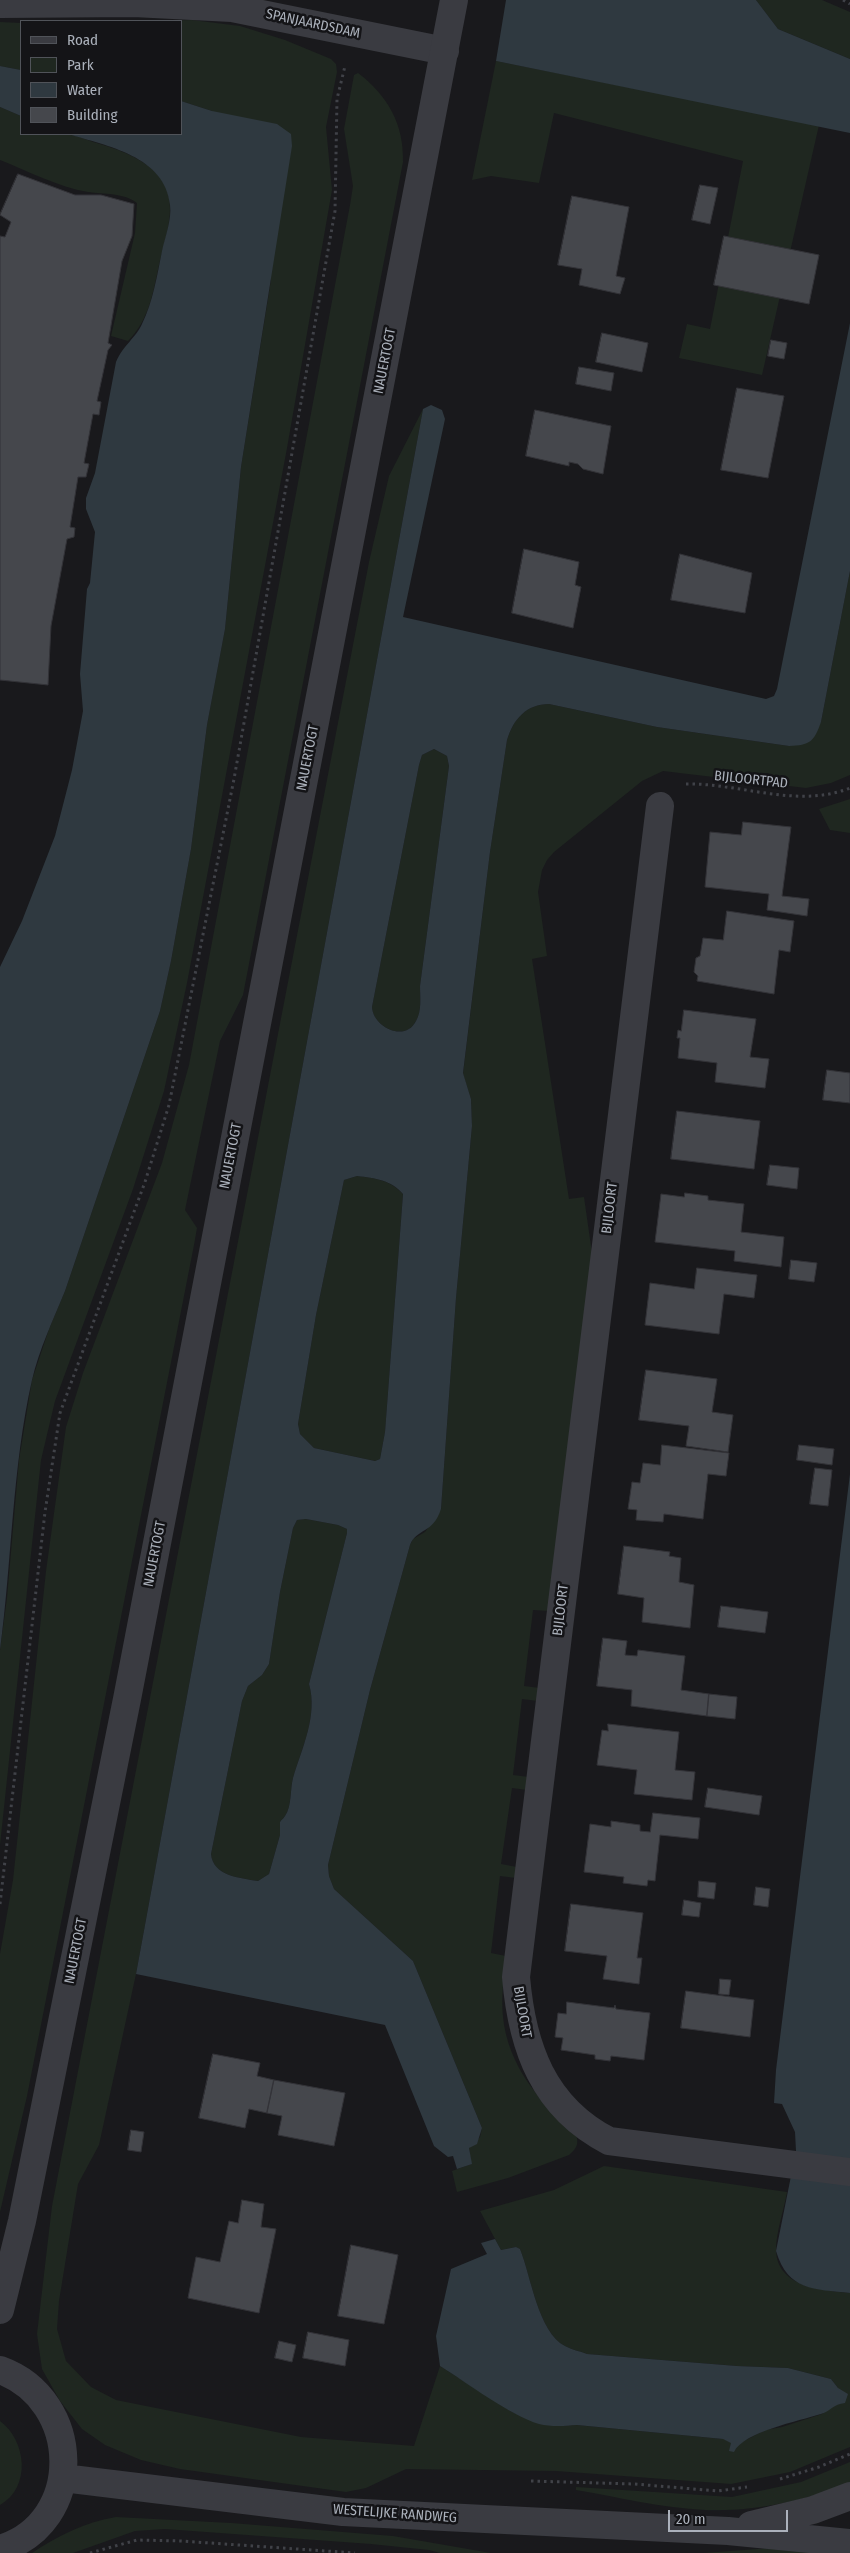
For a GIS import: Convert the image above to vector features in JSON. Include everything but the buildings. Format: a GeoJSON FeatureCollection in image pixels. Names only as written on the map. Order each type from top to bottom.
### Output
{"type":"FeatureCollection","features":[{"type":"Feature","properties":{"kind":"street","name":"NAUERTOGT"},"geometry":{"type":"LineString","coordinates":[[0,2310],[22,2221],[127,1699],[454,0]]}},
{"type":"Feature","properties":{"kind":"street","name":"SPANJAARDSDAM"},"geometry":{"type":"LineString","coordinates":[[0,4],[144,3],[232,8],[445,51]]}},
{"type":"Feature","properties":{"kind":"street","name":"BIJLOORT"},"geometry":{"type":"LineString","coordinates":[[660,806],[516,1977],[523,2029],[537,2071],[582,2124],[609,2141],[850,2172]]}},
{"type":"Feature","properties":{"kind":"street"},"geometry":{"type":"LineString","coordinates":[[0,2370],[15,2376],[39,2394],[56,2419],[64,2448],[63,2478],[53,2506],[35,2529],[10,2546],[0,2549]]}},
{"type":"Feature","properties":{"kind":"street","name":"WESTELIJKE RANDWEG"},"geometry":{"type":"LineString","coordinates":[[63,2478],[343,2512],[728,2531],[850,2543]]}},
{"type":"Feature","properties":{"kind":"street","name":"WESTELIJKE RANDWEG"},"geometry":{"type":"LineString","coordinates":[[728,2531],[814,2510],[850,2496]]}},
{"type":"Feature","properties":{"kind":"path"},"geometry":{"type":"LineString","coordinates":[[843,0],[850,4]]}},
{"type":"Feature","properties":{"kind":"path"},"geometry":{"type":"LineString","coordinates":[[0,1904],[45,1512],[60,1413],[145,1182],[169,1105],[234,779],[335,211],[337,99]]}},
{"type":"Feature","properties":{"kind":"path","name":"BIJLOORTPAD"},"geometry":{"type":"LineString","coordinates":[[660,806],[665,792],[676,784],[691,784],[804,797],[828,795],[850,788]]}},
{"type":"Feature","properties":{"kind":"path"},"geometry":{"type":"LineString","coordinates":[[776,2481],[819,2467],[850,2454]]}},
{"type":"Feature","properties":{"kind":"path"},"geometry":{"type":"LineString","coordinates":[[531,2481],[634,2484],[718,2491],[750,2487]]}},
{"type":"Feature","properties":{"kind":"path"},"geometry":{"type":"LineString","coordinates":[[90,2553],[137,2540],[181,2541],[355,2553]]}},
{"type":"Feature","properties":{"kind":"green space"},"geometry":{"type":"Polygon","coordinates":[[[756,0],[822,0],[850,12],[850,59],[778,29],[756,0]]]}},
{"type":"Feature","properties":{"kind":"green space"},"geometry":{"type":"Polygon","coordinates":[[[182,20],[240,26],[285,40],[331,59],[336,64],[337,72],[326,127],[332,190],[287,448],[187,983],[164,1091],[133,1189],[55,1401],[41,1460],[0,1845],[0,1650],[7,1598],[19,1460],[32,1380],[49,1329],[65,1291],[160,1011],[171,961],[191,849],[207,725],[225,629],[241,467],[271,280],[212,111],[182,101],[182,20]]]}},
{"type":"Feature","properties":{"kind":"green space"},"geometry":{"type":"Polygon","coordinates":[[[0,22],[20,23],[20,70],[0,66],[0,22]]]}},
{"type":"Feature","properties":{"kind":"green space"},"geometry":{"type":"Polygon","coordinates":[[[496,61],[819,125],[762,375],[679,358],[687,324],[710,329],[743,161],[554,113],[539,183],[491,176],[472,180],[496,61]]]}},
{"type":"Feature","properties":{"kind":"green space"},"geometry":{"type":"Polygon","coordinates":[[[358,73],[378,91],[392,112],[401,135],[403,162],[243,995],[220,1041],[185,1210],[197,1228],[194,1245],[27,2096],[0,2212],[0,1954],[13,1880],[46,1571],[66,1427],[83,1373],[162,1163],[189,1065],[350,205],[353,186],[344,129],[354,75],[358,73]]]}},
{"type":"Feature","properties":{"kind":"green space"},"geometry":{"type":"Polygon","coordinates":[[[0,107],[20,116],[20,135],[77,136],[132,156],[155,172],[163,182],[169,194],[170,209],[166,237],[149,306],[141,324],[128,341],[111,336],[135,233],[137,203],[126,197],[77,190],[0,160],[0,107]]]}},
{"type":"Feature","properties":{"kind":"green space"},"geometry":{"type":"Polygon","coordinates":[[[423,409],[136,1974],[99,2145],[78,2184],[59,2301],[57,2329],[66,2361],[91,2387],[116,2400],[301,2437],[414,2446],[440,2366],[514,2413],[560,2426],[577,2425],[723,2439],[738,2444],[765,2430],[782,2427],[822,2414],[834,2404],[838,2388],[831,2379],[788,2368],[737,2366],[587,2354],[565,2346],[548,2329],[536,2302],[520,2249],[516,2247],[501,2250],[480,2211],[554,2190],[604,2166],[787,2192],[776,2243],[778,2263],[793,2280],[803,2285],[850,2293],[850,2447],[790,2472],[731,2484],[556,2471],[406,2469],[366,2488],[346,2492],[180,2469],[141,2460],[105,2445],[82,2429],[60,2401],[42,2369],[37,2334],[52,2206],[369,562],[389,476],[423,409]]]}},
{"type":"Feature","properties":{"kind":"green space"},"geometry":{"type":"Polygon","coordinates":[[[850,571],[850,775],[831,783],[806,788],[663,771],[642,781],[554,852],[542,870],[538,892],[547,956],[532,959],[569,1199],[584,1197],[593,1260],[549,1611],[533,1610],[524,1686],[540,1688],[538,1701],[522,1699],[513,1775],[529,1777],[527,1790],[512,1788],[501,1864],[517,1867],[516,1878],[500,1876],[491,1953],[506,1956],[502,2009],[511,2052],[538,2096],[576,2134],[577,2143],[576,2148],[569,2155],[508,2178],[457,2192],[452,2171],[471,2164],[469,2148],[480,2137],[482,2128],[413,1961],[334,1889],[329,1876],[328,1865],[370,1690],[410,1545],[413,1539],[425,1532],[441,1509],[456,1298],[472,1126],[471,1099],[463,1074],[490,852],[507,740],[517,719],[522,714],[534,707],[549,704],[657,727],[789,746],[821,722],[850,571]]]}},
{"type":"Feature","properties":{"kind":"green space"},"geometry":{"type":"Polygon","coordinates":[[[434,749],[447,756],[449,766],[420,986],[420,1008],[418,1017],[411,1028],[398,1032],[383,1026],[378,1021],[372,1007],[419,765],[422,755],[434,749]]]}},
{"type":"Feature","properties":{"kind":"green space"},"geometry":{"type":"Polygon","coordinates":[[[850,799],[850,833],[830,830],[819,809],[850,799]]]}},
{"type":"Feature","properties":{"kind":"green space"},"geometry":{"type":"Polygon","coordinates":[[[357,1176],[387,1183],[403,1194],[385,1432],[380,1459],[375,1461],[314,1448],[300,1434],[298,1424],[316,1315],[344,1180],[357,1176]]]}},
{"type":"Feature","properties":{"kind":"green space"},"geometry":{"type":"Polygon","coordinates":[[[306,1519],[338,1525],[347,1529],[347,1533],[309,1684],[312,1708],[308,1731],[293,1778],[289,1807],[285,1817],[280,1822],[280,1835],[269,1874],[258,1881],[228,1875],[217,1867],[211,1854],[242,1701],[248,1686],[262,1675],[269,1664],[280,1592],[293,1528],[297,1520],[306,1519]]]}},
{"type":"Feature","properties":{"kind":"green space"},"geometry":{"type":"Polygon","coordinates":[[[0,2421],[9,2429],[15,2440],[20,2451],[22,2463],[21,2476],[17,2487],[10,2497],[0,2505],[0,2421]]]}},
{"type":"Feature","properties":{"kind":"green space"},"geometry":{"type":"Polygon","coordinates":[[[850,2462],[850,2483],[797,2500],[742,2509],[705,2510],[673,2507],[576,2490],[576,2487],[732,2497],[801,2482],[850,2462]]]}},
{"type":"Feature","properties":{"kind":"green space"},"geometry":{"type":"Polygon","coordinates":[[[116,2517],[231,2523],[393,2536],[491,2553],[440,2553],[429,2550],[371,2544],[165,2529],[135,2531],[73,2553],[32,2553],[72,2530],[116,2517]]]}},
{"type":"Feature","properties":{"kind":"green space"},"geometry":{"type":"Polygon","coordinates":[[[772,2548],[850,2553],[703,2553],[772,2548]]]}},
{"type":"Feature","properties":{"kind":"water"},"geometry":{"type":"Polygon","coordinates":[[[506,0],[756,0],[778,29],[850,59],[850,133],[496,61],[506,0]]]}},
{"type":"Feature","properties":{"kind":"water"},"geometry":{"type":"Polygon","coordinates":[[[0,66],[20,70],[20,116],[0,107],[0,66]]]}},
{"type":"Feature","properties":{"kind":"water"},"geometry":{"type":"Polygon","coordinates":[[[182,101],[212,111],[277,124],[291,134],[292,146],[241,467],[225,629],[207,725],[191,849],[171,961],[160,1011],[65,1291],[42,1346],[32,1380],[20,1447],[0,1650],[0,967],[22,921],[55,836],[72,770],[83,711],[80,674],[87,589],[90,583],[95,532],[86,509],[86,498],[95,473],[116,362],[139,329],[146,315],[170,216],[170,205],[166,188],[157,175],[146,164],[132,156],[100,143],[72,135],[182,135],[182,101]]]}},
{"type":"Feature","properties":{"kind":"water"},"geometry":{"type":"Polygon","coordinates":[[[850,323],[850,571],[821,722],[813,738],[802,745],[789,746],[657,727],[549,704],[534,707],[522,714],[517,719],[507,740],[490,852],[463,1073],[471,1099],[472,1126],[456,1298],[441,1509],[434,1523],[417,1536],[410,1545],[370,1690],[328,1865],[329,1876],[334,1889],[413,1961],[482,2128],[477,2144],[469,2148],[472,2164],[457,2169],[453,2156],[448,2157],[434,2146],[385,2025],[136,1974],[423,409],[431,405],[442,410],[445,419],[403,617],[766,699],[774,696],[777,689],[850,323]],[[434,749],[422,755],[419,765],[372,1007],[378,1021],[383,1026],[398,1032],[411,1028],[418,1017],[420,1008],[420,986],[449,766],[447,756],[434,749]],[[357,1176],[344,1180],[316,1315],[298,1424],[300,1434],[314,1448],[375,1461],[380,1459],[385,1432],[403,1194],[388,1183],[376,1179],[357,1176]],[[306,1519],[297,1520],[293,1528],[280,1592],[269,1664],[262,1675],[248,1686],[242,1701],[211,1854],[217,1867],[228,1875],[258,1881],[269,1874],[280,1835],[280,1822],[285,1817],[289,1807],[293,1778],[308,1731],[312,1708],[309,1684],[347,1533],[347,1529],[338,1525],[306,1519]]]}},
{"type":"Feature","properties":{"kind":"water"},"geometry":{"type":"Polygon","coordinates":[[[850,1474],[850,2293],[804,2286],[795,2281],[781,2264],[776,2251],[796,2151],[795,2132],[782,2104],[774,2103],[776,2070],[850,1474]]]}},
{"type":"Feature","properties":{"kind":"water"},"geometry":{"type":"Polygon","coordinates":[[[495,2239],[501,2250],[516,2247],[520,2249],[536,2302],[548,2329],[565,2346],[587,2354],[737,2366],[788,2368],[831,2379],[838,2388],[848,2394],[845,2403],[821,2414],[760,2433],[739,2445],[734,2452],[729,2451],[731,2443],[723,2439],[577,2425],[548,2426],[515,2414],[440,2366],[436,2336],[451,2269],[487,2254],[481,2243],[495,2239]]]}}]}
